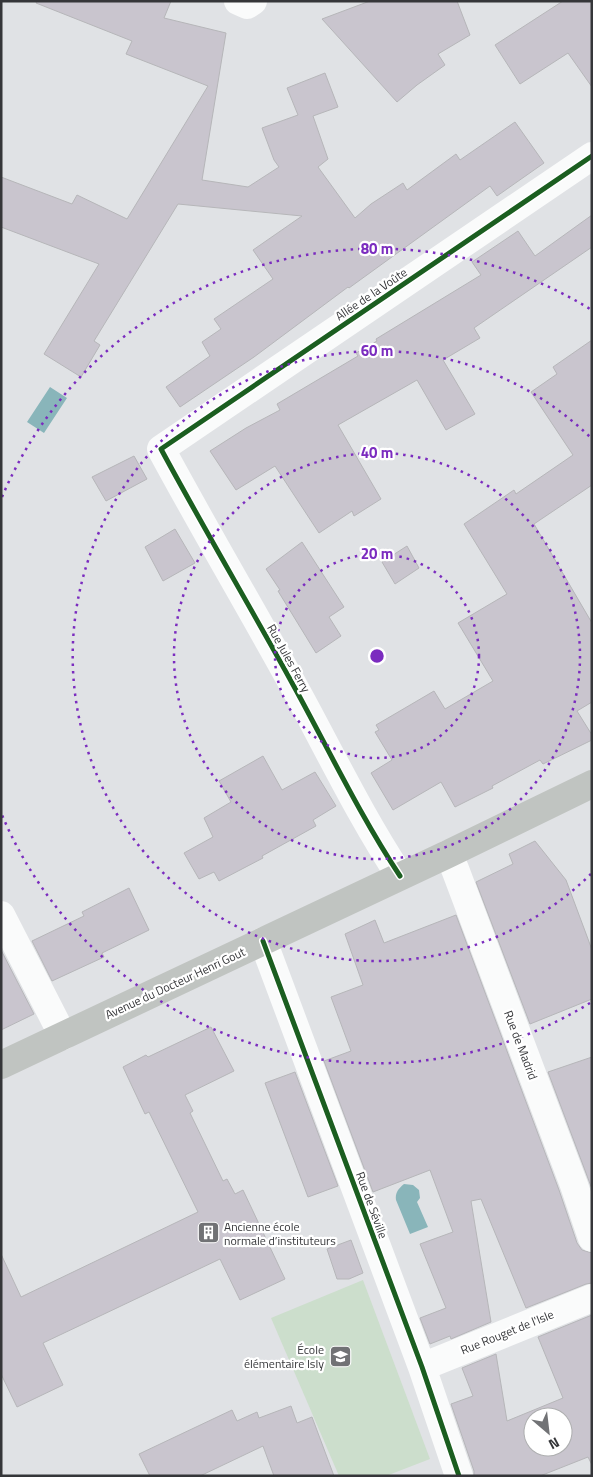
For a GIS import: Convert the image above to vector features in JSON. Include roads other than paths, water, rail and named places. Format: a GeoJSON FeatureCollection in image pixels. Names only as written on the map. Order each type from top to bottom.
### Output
{"type":"FeatureCollection","features":[{"type":"Feature","properties":{"kind":"main road","name":"Avenue du Docteur Henri Gout"},"geometry":{"type":"LineString","coordinates":[[1,1064],[263,942],[592,784]]}},
{"type":"Feature","properties":{"kind":"street"},"geometry":{"type":"LineString","coordinates":[[238,1],[247,5],[253,1]]}},
{"type":"Feature","properties":{"kind":"street","name":"Allée de la Voûte"},"geometry":{"type":"LineString","coordinates":[[161,449],[592,156]]}},
{"type":"Feature","properties":{"kind":"street","name":"Rue Jules Ferry"},"geometry":{"type":"LineString","coordinates":[[161,449],[294,687],[381,848],[400,876]]}},
{"type":"Feature","properties":{"kind":"street","name":"Rue de Madrid"},"geometry":{"type":"LineString","coordinates":[[448,854],[456,869],[592,1238]]}},
{"type":"Feature","properties":{"kind":"street"},"geometry":{"type":"LineString","coordinates":[[1,915],[63,1036]]}},
{"type":"Feature","properties":{"kind":"street","name":"Rue de Séville"},"geometry":{"type":"LineString","coordinates":[[263,942],[422,1367],[459,1476]]}},
{"type":"Feature","properties":{"kind":"street","name":"Rue Rouget de l'Isle"},"geometry":{"type":"LineString","coordinates":[[422,1367],[592,1298]]}},
{"type":"Feature","properties":{"kind":"water"},"geometry":{"type":"Polygon","coordinates":[[[50,387],[67,398],[44,433],[27,422],[50,387]]]}},
{"type":"Feature","properties":{"kind":"water"},"geometry":{"type":"Polygon","coordinates":[[[404,1184],[413,1185],[419,1190],[420,1198],[417,1202],[428,1227],[410,1234],[396,1200],[397,1191],[404,1184]]]}},
{"type":"Feature","properties":{"kind":"place","name":"Ancienne école normale d’instituteurs"},"geometry":{"type":"Point","coordinates":[208,1233]}},
{"type":"Feature","properties":{"kind":"place","name":"École élémentaire Isly"},"geometry":{"type":"Point","coordinates":[340,1356]}}]}
